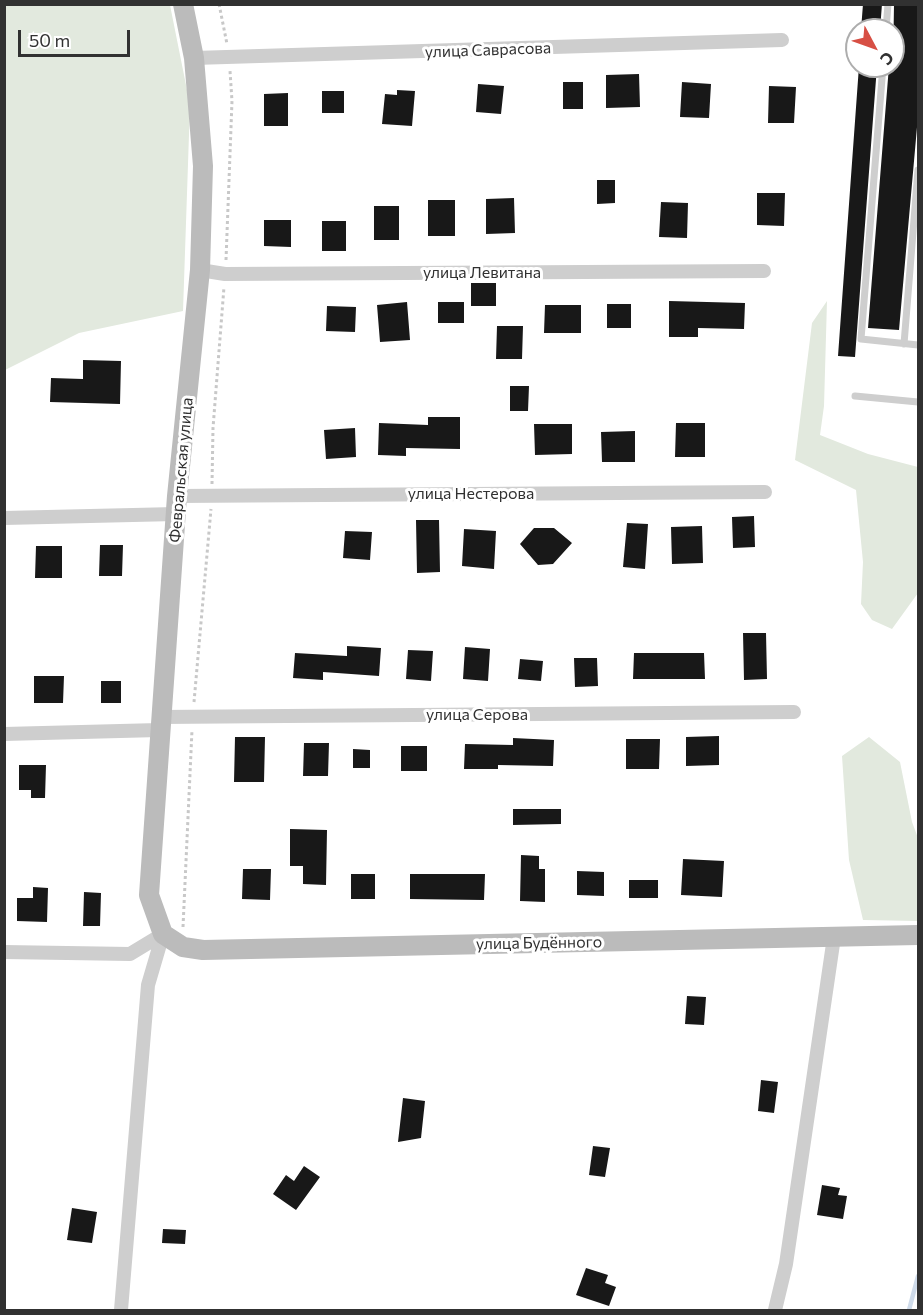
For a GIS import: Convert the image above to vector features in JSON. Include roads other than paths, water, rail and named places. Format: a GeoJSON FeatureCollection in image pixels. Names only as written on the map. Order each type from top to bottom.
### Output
{"type":"FeatureCollection","features":[{"type":"Feature","properties":{"kind":"main road","name":"Февральская улица"},"geometry":{"type":"LineString","coordinates":[[163,934],[148,895],[177,505],[200,270],[203,166],[194,58],[183,4]]}},
{"type":"Feature","properties":{"kind":"main road","name":"улица Будённого"},"geometry":{"type":"LineString","coordinates":[[163,934],[183,947],[214,950],[918,935]]}},
{"type":"Feature","properties":{"kind":"street","name":"улица Саврасова"},"geometry":{"type":"LineString","coordinates":[[194,58],[782,40]]}},
{"type":"Feature","properties":{"kind":"street","name":"улица Левитана"},"geometry":{"type":"LineString","coordinates":[[200,270],[225,274],[764,271]]}},
{"type":"Feature","properties":{"kind":"street","name":"улица Нестерова"},"geometry":{"type":"LineString","coordinates":[[4,518],[177,505],[212,496],[765,492]]}},
{"type":"Feature","properties":{"kind":"street","name":"улица Серова"},"geometry":{"type":"LineString","coordinates":[[4,734],[160,723],[192,716],[795,712]]}},
{"type":"Feature","properties":{"kind":"street"},"geometry":{"type":"LineString","coordinates":[[4,952],[130,954],[163,934]]}},
{"type":"Feature","properties":{"kind":"street"},"geometry":{"type":"LineString","coordinates":[[121,1311],[148,985],[163,934]]}},
{"type":"Feature","properties":{"kind":"street"},"geometry":{"type":"LineString","coordinates":[[775,1311],[786,1264],[834,937]]}},
{"type":"Feature","properties":{"kind":"lane"},"geometry":{"type":"LineString","coordinates":[[882,78],[861,339],[918,345]]}},
{"type":"Feature","properties":{"kind":"lane"},"geometry":{"type":"LineString","coordinates":[[904,344],[918,170]]}},
{"type":"Feature","properties":{"kind":"lane"},"geometry":{"type":"LineString","coordinates":[[855,396],[918,402]]}},
{"type":"Feature","properties":{"kind":"waterway"},"geometry":{"type":"LineString","coordinates":[[909,1310],[918,1276]]}}]}
